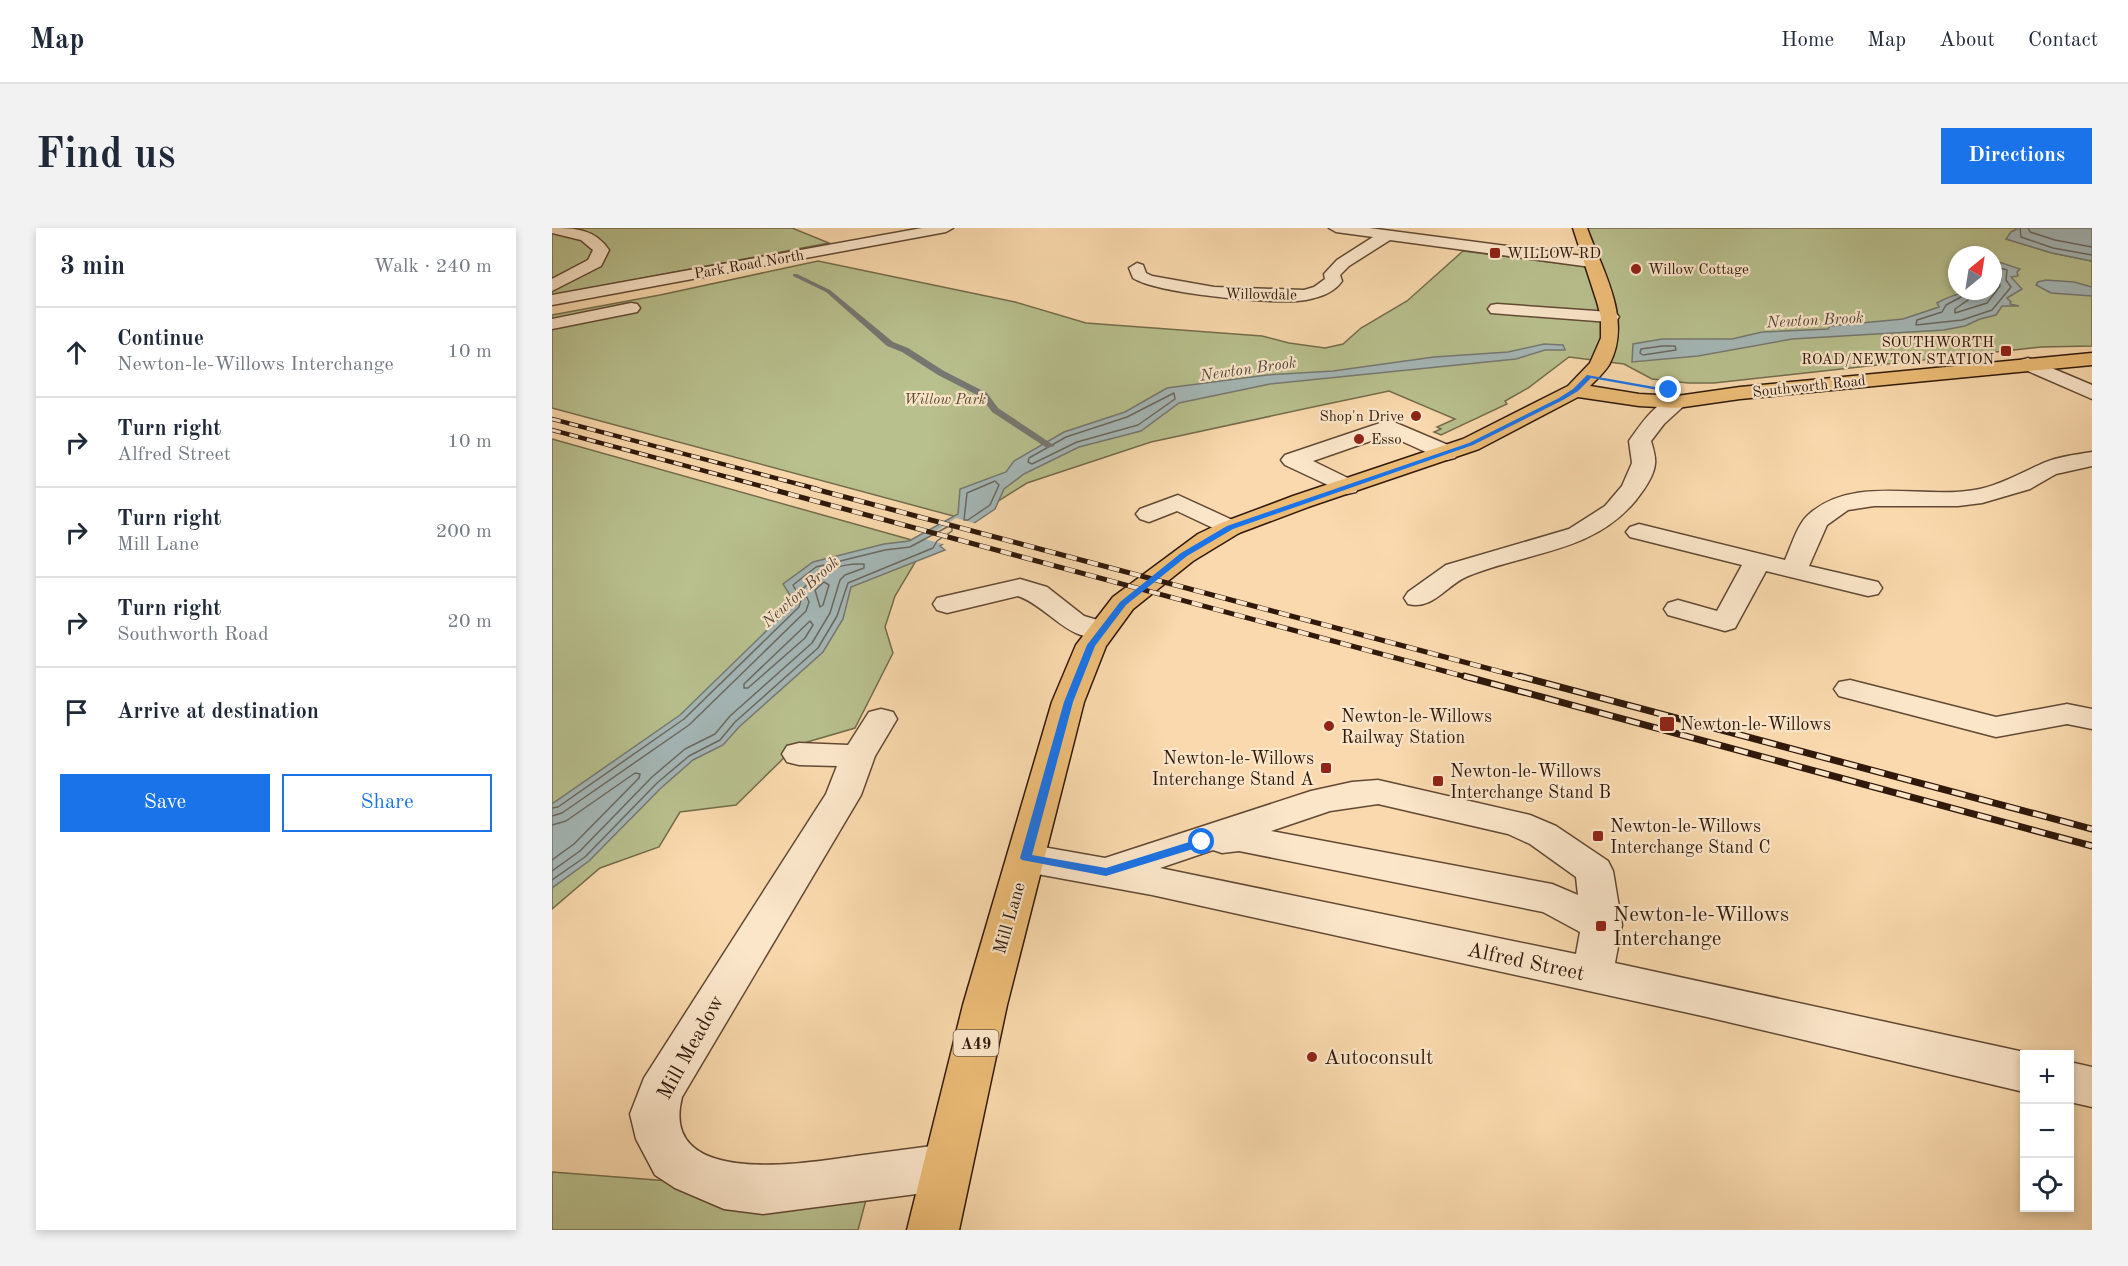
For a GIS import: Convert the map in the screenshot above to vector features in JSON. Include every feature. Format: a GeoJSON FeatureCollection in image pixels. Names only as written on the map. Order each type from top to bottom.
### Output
{"type":"FeatureCollection","features":[{"type":"Feature","properties":{"kind":"main road","name":"A49"},"geometry":{"type":"LineString","coordinates":[[1580,228],[1610,317],[1610,338],[1604,357],[1582,383]]}},
{"type":"Feature","properties":{"kind":"main road","name":"Southworth Road"},"geometry":{"type":"LineString","coordinates":[[1582,383],[1628,399],[1677,402],[1740,393],[2092,359]]}},
{"type":"Feature","properties":{"kind":"main road","name":"Southworth Road"},"geometry":{"type":"LineString","coordinates":[[1582,383],[1740,393]]}},
{"type":"Feature","properties":{"kind":"main road","name":"Mill Lane"},"geometry":{"type":"LineString","coordinates":[[933,1230],[985,1005],[1068,702],[1091,645],[1101,630],[1123,603],[1175,562],[1207,540],[1230,528],[1448,453],[1489,435],[1582,383]]}},
{"type":"Feature","properties":{"kind":"street","name":"Park Road North"},"geometry":{"type":"LineString","coordinates":[[552,300],[946,228]]}},
{"type":"Feature","properties":{"kind":"street"},"geometry":{"type":"LineString","coordinates":[[1336,228],[1591,262]]}},
{"type":"Feature","properties":{"kind":"street"},"geometry":{"type":"LineString","coordinates":[[552,229],[584,236],[599,244],[601,250],[595,263],[552,286]]}},
{"type":"Feature","properties":{"kind":"street","name":"Willowdale"},"geometry":{"type":"LineString","coordinates":[[1136,275],[1214,292],[1304,295],[1327,287],[1334,281],[1332,274],[1343,263],[1387,235]]}},
{"type":"Feature","properties":{"kind":"street"},"geometry":{"type":"LineString","coordinates":[[552,324],[654,304]]}},
{"type":"Feature","properties":{"kind":"street"},"geometry":{"type":"LineString","coordinates":[[1497,309],[1610,317]]}},
{"type":"Feature","properties":{"kind":"street"},"geometry":{"type":"LineString","coordinates":[[2028,364],[2092,393]]}},
{"type":"Feature","properties":{"kind":"street"},"geometry":{"type":"LineString","coordinates":[[1418,598],[1456,571],[1578,534],[1614,511],[1633,488],[1644,464],[1640,441],[1656,419],[1677,402]]}},
{"type":"Feature","properties":{"kind":"street"},"geometry":{"type":"LineString","coordinates":[[1347,487],[1293,460],[1389,427],[1448,453]]}},
{"type":"Feature","properties":{"kind":"street"},"geometry":{"type":"LineString","coordinates":[[1794,570],[1816,520],[1841,504],[1874,499],[1958,499],[1982,496],[2022,484],[2049,469],[2092,459]]}},
{"type":"Feature","properties":{"kind":"street"},"geometry":{"type":"LineString","coordinates":[[1149,514],[1203,492]]}},
{"type":"Feature","properties":{"kind":"street"},"geometry":{"type":"LineString","coordinates":[[1178,502],[1230,528]]}},
{"type":"Feature","properties":{"kind":"street"},"geometry":{"type":"LineString","coordinates":[[1639,532],[1868,588]]}},
{"type":"Feature","properties":{"kind":"street"},"geometry":{"type":"LineString","coordinates":[[1678,609],[1725,622],[1752,559]]}},
{"type":"Feature","properties":{"kind":"street"},"geometry":{"type":"LineString","coordinates":[[947,604],[1037,583],[1074,621],[1101,630]]}},
{"type":"Feature","properties":{"kind":"street"},"geometry":{"type":"LineString","coordinates":[[1850,689],[1996,727],[2067,714],[2092,719]]}},
{"type":"Feature","properties":{"kind":"street","name":"Mill Meadow"},"geometry":{"type":"LineString","coordinates":[[881,719],[858,756],[843,795],[660,1092],[654,1114],[660,1139],[672,1159],[692,1172],[724,1185],[764,1190],[947,1167]]}},
{"type":"Feature","properties":{"kind":"street"},"geometry":{"type":"LineString","coordinates":[[799,754],[858,756]]}},
{"type":"Feature","properties":{"kind":"street"},"geometry":{"type":"LineString","coordinates":[[1106,872],[1324,800],[1352,794],[1378,792],[1517,825],[1543,835],[1594,871],[1602,925],[1592,975]]}},
{"type":"Feature","properties":{"kind":"street"},"geometry":{"type":"LineString","coordinates":[[1202,842],[1239,837],[1552,899],[1602,925]]}},
{"type":"Feature","properties":{"kind":"street","name":"Alfred Street"},"geometry":{"type":"LineString","coordinates":[[1026,858],[1106,872],[1592,975],[2020,1071]]}},
{"type":"Feature","properties":{"kind":"street"},"geometry":{"type":"LineString","coordinates":[[2074,1083],[2092,1087]]}},
{"type":"Feature","properties":{"kind":"green space"},"geometry":{"type":"Polygon","coordinates":[[[552,228],[792,228],[829,243],[552,295],[552,228]]]}},
{"type":"Feature","properties":{"kind":"green space","name":"Willow Park"},"geometry":{"type":"Polygon","coordinates":[[[1583,228],[2019,228],[2011,232],[2007,239],[2052,253],[2092,261],[2092,346],[2041,347],[1714,383],[1652,379],[1624,364],[1569,357],[1528,388],[1505,401],[1507,404],[1441,435],[1434,432],[1441,429],[1437,427],[1455,419],[1389,391],[1151,442],[1027,483],[968,520],[552,408],[552,315],[660,295],[818,261],[1015,302],[1086,323],[1262,336],[1289,343],[1325,348],[1343,344],[1361,328],[1407,301],[1463,251],[1604,269],[1583,228]]]}},
{"type":"Feature","properties":{"kind":"green space"},"geometry":{"type":"Polygon","coordinates":[[[552,439],[926,544],[895,596],[885,627],[893,653],[855,728],[797,745],[736,805],[680,812],[659,847],[600,868],[552,909],[552,439]]]}},
{"type":"Feature","properties":{"kind":"green space"},"geometry":{"type":"Polygon","coordinates":[[[552,1172],[867,1196],[858,1230],[552,1230],[552,1172]]]}},
{"type":"Feature","properties":{"kind":"water"},"geometry":{"type":"Polygon","coordinates":[[[2019,228],[2092,228],[2092,261],[2052,253],[2006,239],[2011,232],[2019,228]]]}},
{"type":"Feature","properties":{"kind":"water"},"geometry":{"type":"Polygon","coordinates":[[[2002,263],[2020,269],[2017,272],[2018,276],[2011,277],[2022,289],[2007,298],[2010,304],[2019,306],[2002,306],[1996,315],[1965,326],[1944,330],[1792,339],[1698,356],[1632,362],[1633,344],[1662,339],[1732,339],[1762,332],[1828,329],[1830,326],[1903,319],[1939,307],[1937,303],[1944,299],[2002,300],[2002,263]]]}},
{"type":"Feature","properties":{"kind":"water"},"geometry":{"type":"Polygon","coordinates":[[[2046,280],[2074,282],[2092,287],[2092,296],[2051,293],[2036,285],[2046,280]]]}},
{"type":"Feature","properties":{"kind":"water","name":"Newton Brook"},"geometry":{"type":"Polygon","coordinates":[[[1544,344],[1563,345],[1565,350],[1545,350],[1516,359],[1270,384],[1179,403],[1141,431],[1079,447],[1024,474],[1004,489],[995,509],[940,546],[945,550],[851,587],[843,619],[823,652],[739,727],[723,745],[693,760],[661,788],[589,861],[552,888],[552,804],[680,715],[795,603],[783,584],[813,562],[884,544],[909,541],[958,514],[960,489],[1006,472],[1014,461],[1064,432],[1125,412],[1167,388],[1267,375],[1333,371],[1434,357],[1508,352],[1544,344]]]}},
{"type":"Feature","properties":{"kind":"pier"},"geometry":{"type":"Polygon","coordinates":[[[956,518],[977,524],[947,545],[924,539],[956,518]]]}},
{"type":"Feature","properties":{"kind":"waterway"},"geometry":{"type":"LineString","coordinates":[[795,275],[828,291],[890,344],[905,350],[941,373],[984,395],[995,410],[1050,446]]}},
{"type":"Feature","properties":{"kind":"railway"},"geometry":{"type":"LineString","coordinates":[[552,419],[817,489]]}},
{"type":"Feature","properties":{"kind":"railway"},"geometry":{"type":"LineString","coordinates":[[552,430],[772,489]]}},
{"type":"Feature","properties":{"kind":"railway"},"geometry":{"type":"LineString","coordinates":[[767,488],[1470,678]]}},
{"type":"Feature","properties":{"kind":"railway"},"geometry":{"type":"LineString","coordinates":[[811,488],[1524,678]]}},
{"type":"Feature","properties":{"kind":"railway"},"geometry":{"type":"LineString","coordinates":[[1464,676],[2092,846]]}},
{"type":"Feature","properties":{"kind":"railway"},"geometry":{"type":"LineString","coordinates":[[1519,676],[2092,829]]}},
{"type":"Feature","properties":{"kind":"place","name":"WILLOW RD"},"geometry":{"type":"Point","coordinates":[1495,253]}},
{"type":"Feature","properties":{"kind":"place","name":"Willow Cottage"},"geometry":{"type":"Point","coordinates":[1636,269]}},
{"type":"Feature","properties":{"kind":"place","name":"SOUTHWORTH ROAD/NEWTON STATION"},"geometry":{"type":"Point","coordinates":[2006,351]}},
{"type":"Feature","properties":{"kind":"place","name":"Shop'n Drive"},"geometry":{"type":"Point","coordinates":[1416,416]}},
{"type":"Feature","properties":{"kind":"place","name":"Esso"},"geometry":{"type":"Point","coordinates":[1359,439]}},
{"type":"Feature","properties":{"kind":"place","name":"Newton-le-Willows"},"geometry":{"type":"Point","coordinates":[1667,724]}},
{"type":"Feature","properties":{"kind":"place","name":"Newton-le-Willows Railway Station"},"geometry":{"type":"Point","coordinates":[1329,726]}},
{"type":"Feature","properties":{"kind":"place","name":"Newton-le-Willows Interchange Stand A"},"geometry":{"type":"Point","coordinates":[1326,768]}},
{"type":"Feature","properties":{"kind":"place","name":"Newton-le-Willows Interchange Stand B"},"geometry":{"type":"Point","coordinates":[1438,781]}},
{"type":"Feature","properties":{"kind":"place","name":"Newton-le-Willows Interchange Stand C"},"geometry":{"type":"Point","coordinates":[1598,836]}},
{"type":"Feature","properties":{"kind":"place","name":"Newton-le-Willows Interchange"},"geometry":{"type":"Point","coordinates":[1601,926]}},
{"type":"Feature","properties":{"kind":"place","name":"Autoconsult"},"geometry":{"type":"Point","coordinates":[1312,1057]}},
{"type":"Feature","properties":{"kind":"route"},"geometry":{"type":"LineString","coordinates":[[1202,842],[1106,872],[1026,858],[1068,702],[1091,645],[1123,603],[1184,555],[1230,528],[1471,444],[1561,399],[1590,376],[1669,390]]}}]}
